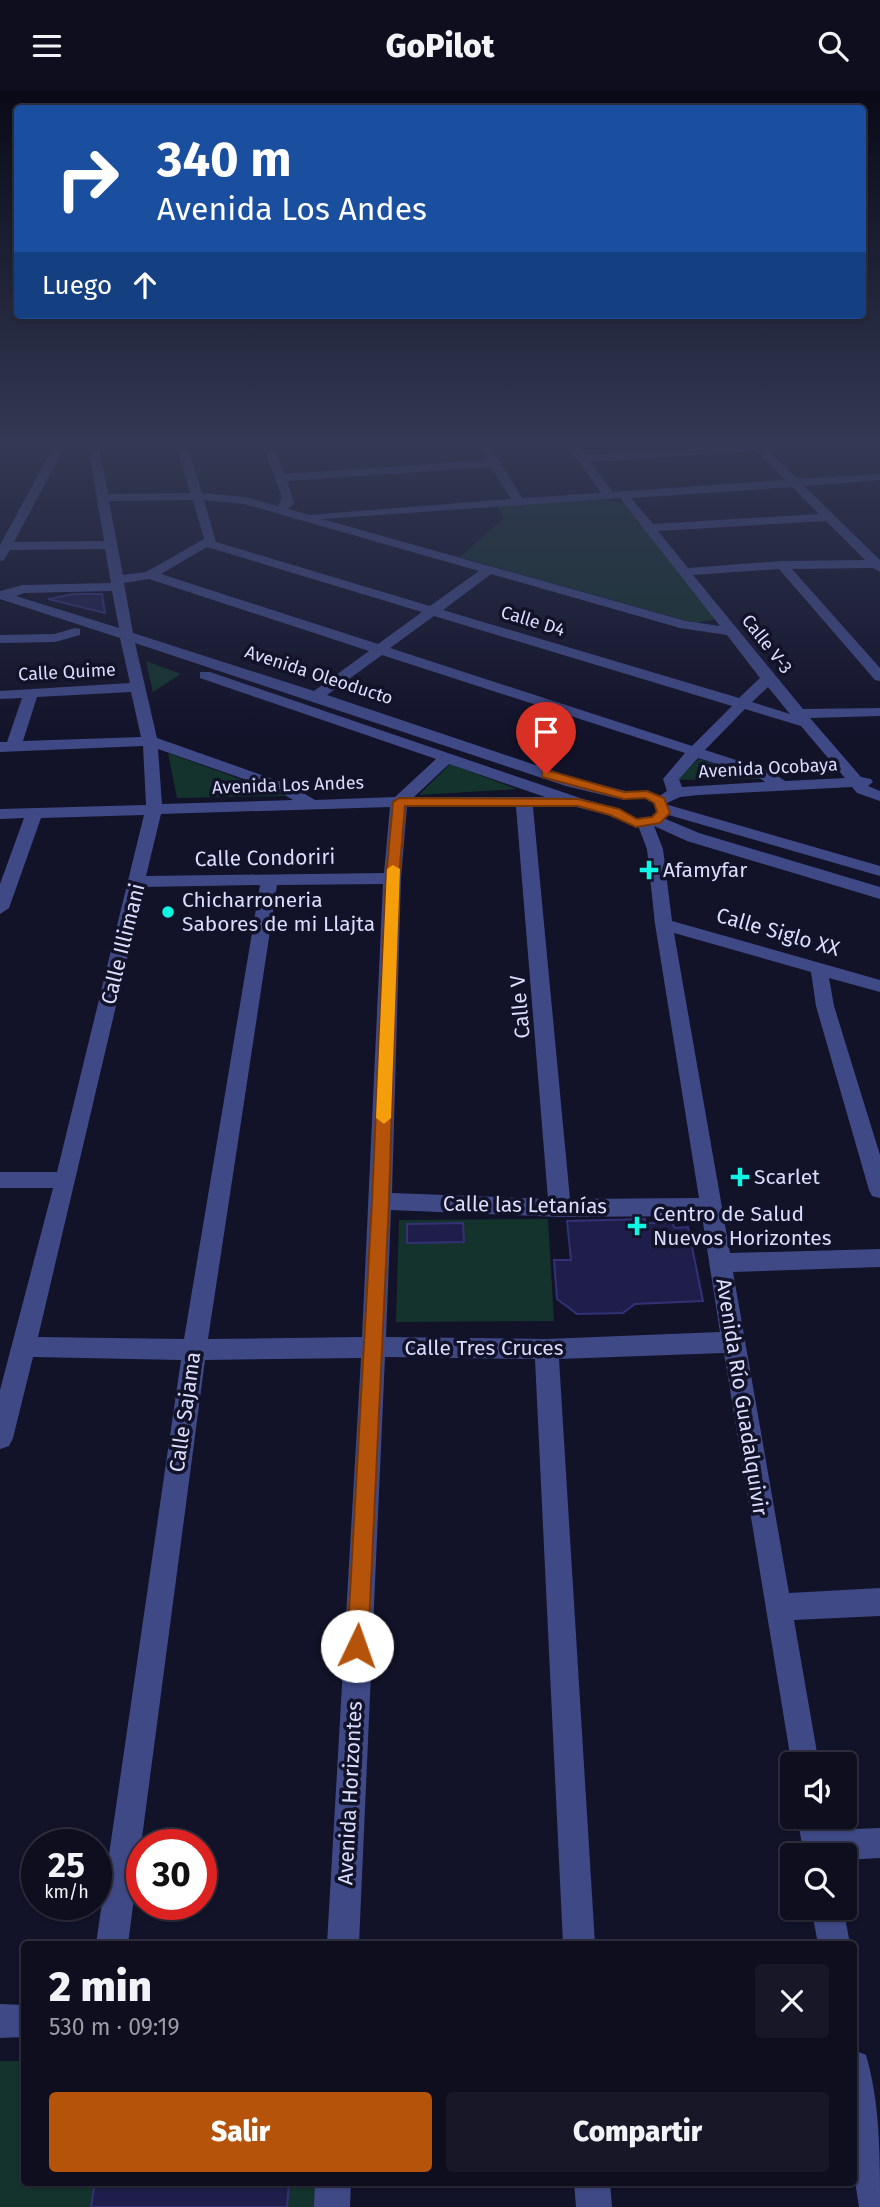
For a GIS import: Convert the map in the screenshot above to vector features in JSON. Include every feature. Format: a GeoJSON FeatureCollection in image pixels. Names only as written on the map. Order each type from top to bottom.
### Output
{"type":"FeatureCollection","features":[{"type":"Feature","properties":{"kind":"street"},"geometry":{"type":"LineString","coordinates":[[395,543],[685,625],[732,632]]}},
{"type":"Feature","properties":{"kind":"street","name":"Calle V-3"},"geometry":{"type":"LineString","coordinates":[[663,543],[768,678],[856,782]]}},
{"type":"Feature","properties":{"kind":"street"},"geometry":{"type":"LineString","coordinates":[[856,543],[879,565]]}},
{"type":"Feature","properties":{"kind":"street"},"geometry":{"type":"LineString","coordinates":[[1,600],[40,588],[118,583],[150,575],[209,544]]}},
{"type":"Feature","properties":{"kind":"street","name":"Calle D4"},"geometry":{"type":"LineString","coordinates":[[209,544],[743,704],[802,718]]}},
{"type":"Feature","properties":{"kind":"street"},"geometry":{"type":"LineString","coordinates":[[3,552],[109,545]]}},
{"type":"Feature","properties":{"kind":"street","name":"Calle Illimani"},"geometry":{"type":"LineString","coordinates":[[0,1438],[66,1180],[154,808],[150,741],[136,687],[109,545]]}},
{"type":"Feature","properties":{"kind":"street"},"geometry":{"type":"LineString","coordinates":[[687,572],[782,565],[879,565]]}},
{"type":"Feature","properties":{"kind":"street"},"geometry":{"type":"LineString","coordinates":[[782,565],[880,677]]}},
{"type":"Feature","properties":{"kind":"street"},"geometry":{"type":"LineString","coordinates":[[316,695],[490,569]]}},
{"type":"Feature","properties":{"kind":"street"},"geometry":{"type":"LineString","coordinates":[[150,575],[764,773],[783,787]]}},
{"type":"Feature","properties":{"kind":"street","name":"Avenida Oleoducto"},"geometry":{"type":"LineString","coordinates":[[1,600],[75,632],[128,642],[316,695],[572,783],[880,871]]}},
{"type":"Feature","properties":{"kind":"street","name":"Avenida Oleoducto"},"geometry":{"type":"LineString","coordinates":[[1,600],[128,642],[578,803],[615,812],[627,821],[648,805]]}},
{"type":"Feature","properties":{"kind":"street"},"geometry":{"type":"LineString","coordinates":[[0,639],[55,638],[75,632]]}},
{"type":"Feature","properties":{"kind":"street"},"geometry":{"type":"LineString","coordinates":[[676,793],[671,779],[768,678]]}},
{"type":"Feature","properties":{"kind":"street","name":"Calle Quime"},"geometry":{"type":"LineString","coordinates":[[0,695],[136,687]]}},
{"type":"Feature","properties":{"kind":"street"},"geometry":{"type":"LineString","coordinates":[[31,694],[6,747],[150,741],[284,788],[311,804]]}},
{"type":"Feature","properties":{"kind":"street"},"geometry":{"type":"LineString","coordinates":[[802,718],[880,712]]}},
{"type":"Feature","properties":{"kind":"street"},"geometry":{"type":"LineString","coordinates":[[399,802],[448,757]]}},
{"type":"Feature","properties":{"kind":"street","name":"Avenida Ocobaya"},"geometry":{"type":"LineString","coordinates":[[648,805],[676,793],[880,781]]}},
{"type":"Feature","properties":{"kind":"street"},"geometry":{"type":"LineString","coordinates":[[856,782],[863,790],[880,796]]}},
{"type":"Feature","properties":{"kind":"street","name":"Calle V"},"geometry":{"type":"LineString","coordinates":[[524,801],[560,1208]]}},
{"type":"Feature","properties":{"kind":"street","name":"Avenida Los Andes"},"geometry":{"type":"LineString","coordinates":[[0,814],[399,802],[578,803]]}},
{"type":"Feature","properties":{"kind":"street","name":"Avenida Horizontes"},"geometry":{"type":"LineString","coordinates":[[343,1941],[381,1201],[392,878],[399,802]]}},
{"type":"Feature","properties":{"kind":"street"},"geometry":{"type":"LineString","coordinates":[[615,812],[614,806],[648,805]]}},
{"type":"Feature","properties":{"kind":"street","name":"Avenida Oleoducto"},"geometry":{"type":"LineString","coordinates":[[648,805],[692,837],[880,893]]}},
{"type":"Feature","properties":{"kind":"street","name":"Avenida Río Guadalquivir"},"geometry":{"type":"LineString","coordinates":[[648,805],[664,924],[802,1752]]}},
{"type":"Feature","properties":{"kind":"street"},"geometry":{"type":"LineString","coordinates":[[0,908],[34,813]]}},
{"type":"Feature","properties":{"kind":"street","name":"Calle Condoriri"},"geometry":{"type":"LineString","coordinates":[[138,882],[392,878]]}},
{"type":"Feature","properties":{"kind":"street","name":"Calle Sajama"},"geometry":{"type":"LineString","coordinates":[[112,1941],[194,1350],[270,882]]}},
{"type":"Feature","properties":{"kind":"street","name":"Calle Siglo XX"},"geometry":{"type":"LineString","coordinates":[[664,924],[880,986]]}},
{"type":"Feature","properties":{"kind":"street"},"geometry":{"type":"LineString","coordinates":[[820,967],[820,986],[825,1006],[880,1190]]}},
{"type":"Feature","properties":{"kind":"street"},"geometry":{"type":"LineString","coordinates":[[0,1180],[66,1180]]}},
{"type":"Feature","properties":{"kind":"street","name":"Calle las Letanías"},"geometry":{"type":"LineString","coordinates":[[381,1201],[560,1208],[711,1207]]}},
{"type":"Feature","properties":{"kind":"street"},"geometry":{"type":"LineString","coordinates":[[720,1263],[880,1258]]}},
{"type":"Feature","properties":{"kind":"street","name":"Calle Tres Cruces"},"geometry":{"type":"LineString","coordinates":[[24,1347],[194,1350],[372,1347],[546,1349],[733,1342]]}},
{"type":"Feature","properties":{"kind":"street"},"geometry":{"type":"LineString","coordinates":[[546,1349],[579,1941]]}},
{"type":"Feature","properties":{"kind":"street"},"geometry":{"type":"LineString","coordinates":[[777,1607],[880,1602]]}},
{"type":"Feature","properties":{"kind":"street"},"geometry":{"type":"LineString","coordinates":[[816,1839],[880,1843]]}},
{"type":"Feature","properties":{"kind":"street"},"geometry":{"type":"LineString","coordinates":[[830,1920],[834,1941]]}},
{"type":"Feature","properties":{"kind":"street"},"geometry":{"type":"LineString","coordinates":[[0,2021],[21,2021]]}},
{"type":"Feature","properties":{"kind":"street"},"geometry":{"type":"LineString","coordinates":[[857,2085],[877,2207]]}},
{"type":"Feature","properties":{"kind":"street"},"geometry":{"type":"LineString","coordinates":[[332,2207],[333,2186]]}},
{"type":"Feature","properties":{"kind":"street"},"geometry":{"type":"LineString","coordinates":[[592,2186],[594,2207]]}},
{"type":"Feature","properties":{"kind":"green space"},"geometry":{"type":"Polygon","coordinates":[[[476,543],[658,543],[716,619],[695,623],[460,557],[476,543]]]}},
{"type":"Feature","properties":{"kind":"green space"},"geometry":{"type":"Polygon","coordinates":[[[146,661],[181,674],[153,692],[146,661]]]}},
{"type":"Feature","properties":{"kind":"green space"},"geometry":{"type":"Polygon","coordinates":[[[168,753],[287,796],[177,798],[168,753]]]}},
{"type":"Feature","properties":{"kind":"green space"},"geometry":{"type":"Polygon","coordinates":[[[699,759],[762,779],[675,780],[699,759]]]}},
{"type":"Feature","properties":{"kind":"green space"},"geometry":{"type":"Polygon","coordinates":[[[450,764],[517,789],[419,795],[450,764]]]}},
{"type":"Feature","properties":{"kind":"green space"},"geometry":{"type":"Polygon","coordinates":[[[548,1219],[554,1321],[396,1322],[399,1220],[548,1219]]]}},
{"type":"Feature","properties":{"kind":"green space"},"geometry":{"type":"Polygon","coordinates":[[[0,2061],[21,2061],[21,2186],[323,2186],[322,2207],[0,2207],[0,2061]]]}},
{"type":"Feature","properties":{"kind":"building"},"geometry":{"type":"Polygon","coordinates":[[[74,594],[102,594],[105,613],[48,599],[74,594]]]}},
{"type":"Feature","properties":{"kind":"building"},"geometry":{"type":"Polygon","coordinates":[[[645,1219],[645,1223],[672,1223],[675,1228],[688,1227],[703,1301],[635,1304],[623,1313],[577,1314],[557,1299],[554,1260],[571,1260],[567,1221],[645,1219]]]}},
{"type":"Feature","properties":{"kind":"building"},"geometry":{"type":"Polygon","coordinates":[[[463,1223],[464,1242],[407,1243],[407,1224],[463,1223]]]}},
{"type":"Feature","properties":{"kind":"building"},"geometry":{"type":"Polygon","coordinates":[[[94,2186],[289,2186],[287,2207],[91,2207],[94,2186]]]}},
{"type":"Feature","properties":{"kind":"slow traffic"},"geometry":{"type":"LineString","coordinates":[[384,1118],[393,869]]}},
{"type":"Feature","properties":{"kind":"place","name":"Afamyfar"},"geometry":{"type":"Point","coordinates":[649,870]}},
{"type":"Feature","properties":{"kind":"place","name":"Chicharroneria Sabores de mi Llajta"},"geometry":{"type":"Point","coordinates":[168,912]}},
{"type":"Feature","properties":{"kind":"place","name":"Scarlet"},"geometry":{"type":"Point","coordinates":[740,1177]}},
{"type":"Feature","properties":{"kind":"place","name":"Centro de Salud Nuevos Horizontes"},"geometry":{"type":"Point","coordinates":[637,1226]}},
{"type":"Feature","properties":{"kind":"route"},"geometry":{"type":"LineString","coordinates":[[357,1646],[381,1201],[392,878],[399,802],[578,803],[615,812],[627,821],[636,823],[655,821],[663,813],[663,805],[654,797],[639,793],[624,795],[546,774]]}}]}
